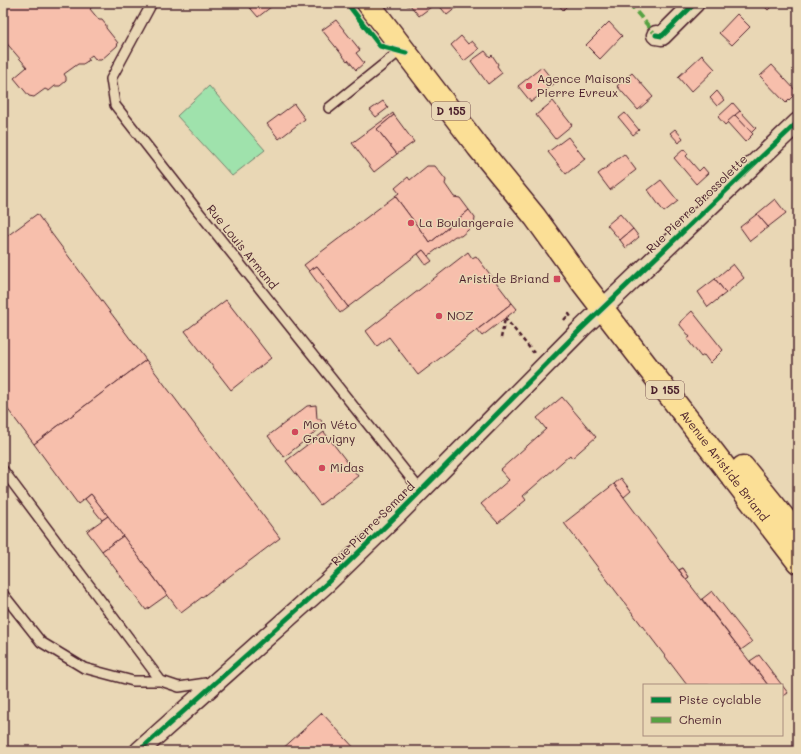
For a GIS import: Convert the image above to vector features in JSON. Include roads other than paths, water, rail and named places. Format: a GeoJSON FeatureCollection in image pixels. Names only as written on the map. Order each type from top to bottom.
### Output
{"type":"FeatureCollection","features":[{"type":"Feature","properties":{"kind":"main road","name":"Avenue Aristide Briand"},"geometry":{"type":"LineString","coordinates":[[368,3],[478,147],[535,217],[558,241],[690,412],[798,562]]}},
{"type":"Feature","properties":{"kind":"main road","name":"Avenue Aristide Briand"},"geometry":{"type":"LineString","coordinates":[[690,412],[798,535]]}},
{"type":"Feature","properties":{"kind":"street"},"geometry":{"type":"LineString","coordinates":[[656,35],[662,36],[695,3]]}},
{"type":"Feature","properties":{"kind":"street","name":"Rue Pierre Brossolette"},"geometry":{"type":"LineString","coordinates":[[607,306],[798,122]]}},
{"type":"Feature","properties":{"kind":"street","name":"Rue Pierre Semard"},"geometry":{"type":"LineString","coordinates":[[139,751],[326,584],[421,491],[581,329],[607,306]]}},
{"type":"Feature","properties":{"kind":"lane","name":"Rue Louis Armand"},"geometry":{"type":"LineString","coordinates":[[152,3],[111,79],[115,105],[421,491]]}},
{"type":"Feature","properties":{"kind":"lane"},"geometry":{"type":"LineString","coordinates":[[329,108],[394,55],[406,52]]}},
{"type":"Feature","properties":{"kind":"lane"},"geometry":{"type":"LineString","coordinates":[[3,470],[161,681]]}},
{"type":"Feature","properties":{"kind":"lane"},"geometry":{"type":"LineString","coordinates":[[3,594],[41,642],[84,668],[133,681],[161,681],[179,687],[216,682]]}},
{"type":"Feature","properties":{"kind":"place","name":"Agence Maisons Pierre Evreux"},"geometry":{"type":"Point","coordinates":[529,86]}},
{"type":"Feature","properties":{"kind":"place","name":"La Boulangeraie"},"geometry":{"type":"Point","coordinates":[411,223]}},
{"type":"Feature","properties":{"kind":"place","name":"Aristide Briand"},"geometry":{"type":"Point","coordinates":[557,279]}},
{"type":"Feature","properties":{"kind":"place","name":"NOZ"},"geometry":{"type":"Point","coordinates":[439,316]}},
{"type":"Feature","properties":{"kind":"place","name":"Mon Véto Gravigny"},"geometry":{"type":"Point","coordinates":[295,432]}},
{"type":"Feature","properties":{"kind":"place","name":"Midas"},"geometry":{"type":"Point","coordinates":[322,468]}}]}
